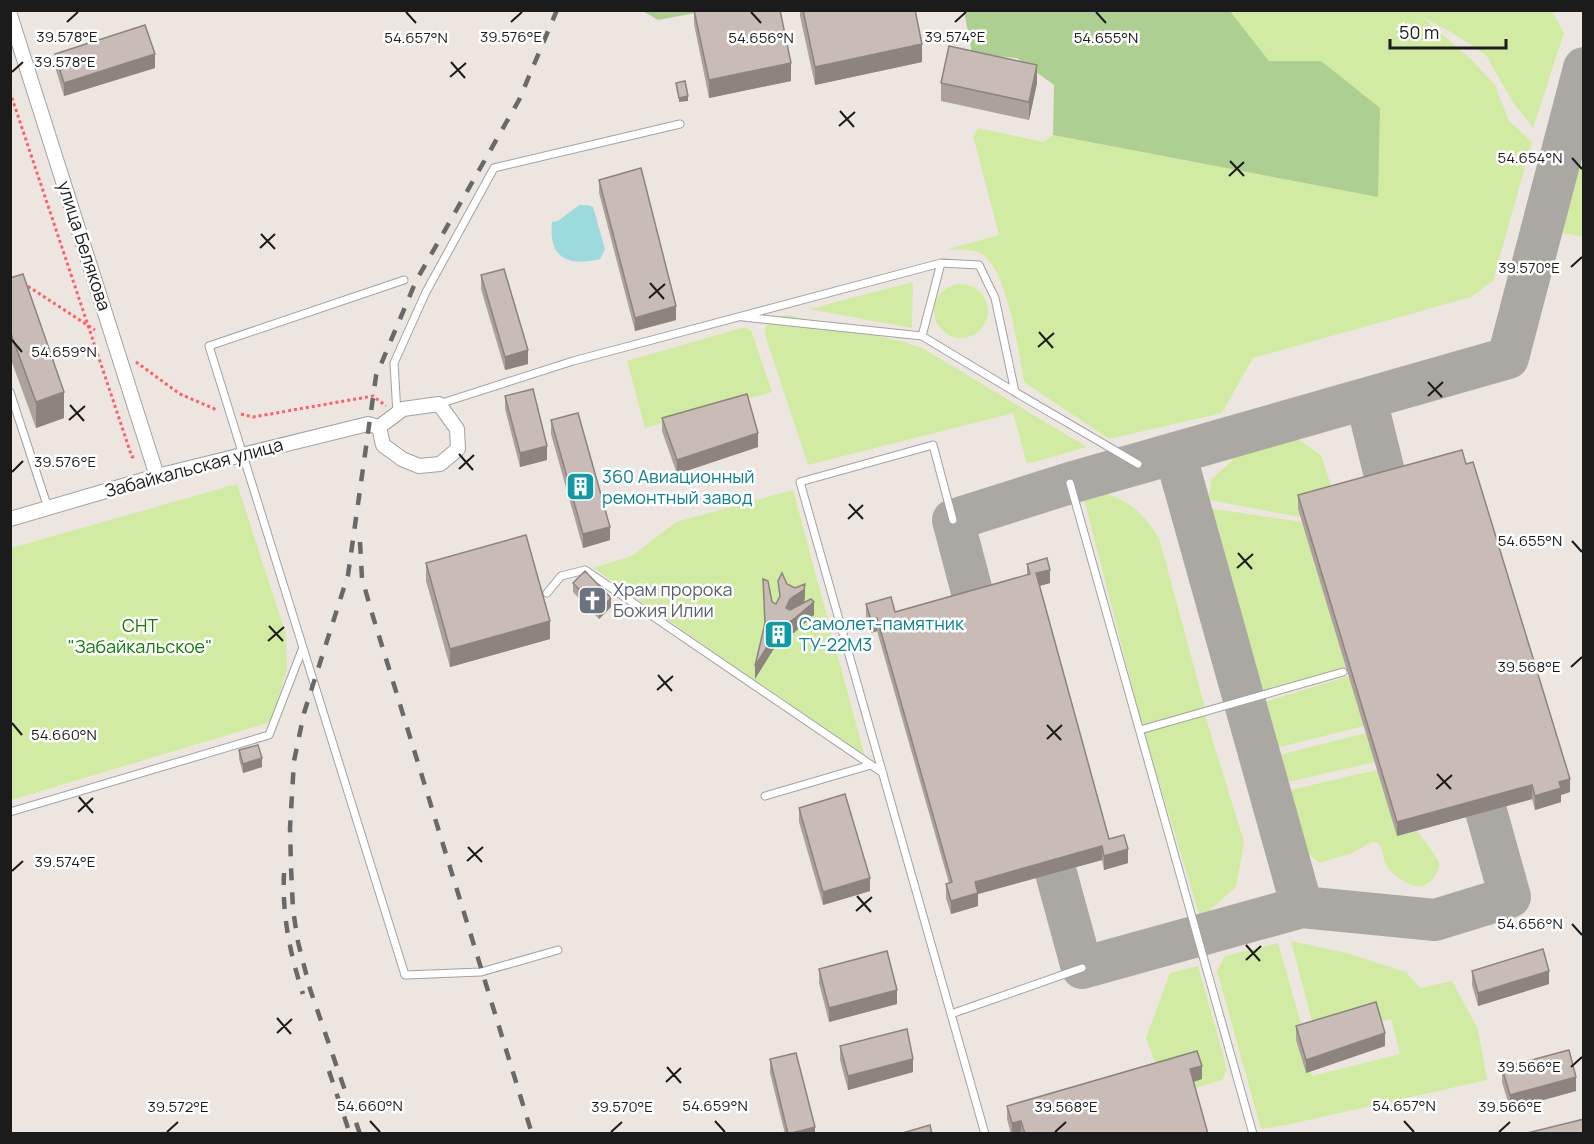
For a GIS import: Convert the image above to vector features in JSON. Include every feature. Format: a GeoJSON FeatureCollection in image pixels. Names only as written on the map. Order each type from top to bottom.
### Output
{"type":"FeatureCollection","features":[{"type":"Feature","properties":{"kind":"street","name":"улица Белякова"},"geometry":{"type":"LineString","coordinates":[[10,15],[157,476]]}},
{"type":"Feature","properties":{"kind":"street"},"geometry":{"type":"LineString","coordinates":[[439,404],[457,429],[458,448],[440,464],[419,465],[402,459],[383,445],[379,427],[403,409],[439,404]]}},
{"type":"Feature","properties":{"kind":"street","name":"Забайкальская улица"},"geometry":{"type":"LineString","coordinates":[[10,519],[157,476],[368,424],[379,427]]}},
{"type":"Feature","properties":{"kind":"lane"},"geometry":{"type":"LineString","coordinates":[[397,414],[394,363],[426,292],[494,168],[680,124]]}},
{"type":"Feature","properties":{"kind":"lane"},"geometry":{"type":"LineString","coordinates":[[922,336],[941,263]]}},
{"type":"Feature","properties":{"kind":"lane"},"geometry":{"type":"LineString","coordinates":[[439,404],[573,361],[941,263],[979,266],[996,298],[1015,392]]}},
{"type":"Feature","properties":{"kind":"lane"},"geometry":{"type":"LineString","coordinates":[[404,280],[208,346],[405,975],[480,972],[558,950]]}},
{"type":"Feature","properties":{"kind":"lane"},"geometry":{"type":"LineString","coordinates":[[738,316],[922,336],[1138,464]]}},
{"type":"Feature","properties":{"kind":"lane"},"geometry":{"type":"LineString","coordinates":[[10,392],[48,508]]}},
{"type":"Feature","properties":{"kind":"lane"},"geometry":{"type":"LineString","coordinates":[[953,520],[933,445],[800,482],[985,1134]]}},
{"type":"Feature","properties":{"kind":"lane"},"geometry":{"type":"LineString","coordinates":[[1070,483],[1253,1134]]}},
{"type":"Feature","properties":{"kind":"lane"},"geometry":{"type":"LineString","coordinates":[[547,593],[561,576],[585,570],[882,773]]}},
{"type":"Feature","properties":{"kind":"lane"},"geometry":{"type":"LineString","coordinates":[[10,812],[269,735],[302,650]]}},
{"type":"Feature","properties":{"kind":"lane"},"geometry":{"type":"LineString","coordinates":[[1140,730],[1343,672]]}},
{"type":"Feature","properties":{"kind":"lane"},"geometry":{"type":"LineString","coordinates":[[765,796],[871,765]]}},
{"type":"Feature","properties":{"kind":"lane"},"geometry":{"type":"LineString","coordinates":[[951,1014],[1082,968]]}},
{"type":"Feature","properties":{"kind":"path"},"geometry":{"type":"LineString","coordinates":[[10,92],[132,457],[149,452]]}},
{"type":"Feature","properties":{"kind":"path"},"geometry":{"type":"LineString","coordinates":[[17,286],[24,283],[88,324],[180,394],[211,408],[253,417],[373,396],[397,414]]}},
{"type":"Feature","properties":{"kind":"green space"},"geometry":{"type":"Polygon","coordinates":[[[643,11],[706,11],[658,20],[643,11]]]}},
{"type":"Feature","properties":{"kind":"green space"},"geometry":{"type":"Polygon","coordinates":[[[964,11],[1230,11],[1269,61],[1321,61],[1380,108],[1378,197],[1053,135],[1054,85],[1017,58],[972,54],[964,11]]]}},
{"type":"Feature","properties":{"kind":"green space"},"geometry":{"type":"Polygon","coordinates":[[[1230,11],[1552,11],[1564,33],[1533,128],[1512,101],[1486,55],[1451,32],[1422,17],[1471,59],[1495,85],[1509,121],[1532,142],[1493,281],[1471,297],[1253,358],[1222,413],[1109,439],[1024,382],[1005,292],[990,261],[977,252],[948,249],[999,235],[973,136],[978,128],[1043,142],[1053,135],[1378,197],[1321,61],[1269,61],[1230,11]]]}},
{"type":"Feature","properties":{"kind":"green space"},"geometry":{"type":"Polygon","coordinates":[[[1583,140],[1583,237],[1560,232],[1583,140]]]}},
{"type":"Feature","properties":{"kind":"green space"},"geometry":{"type":"Polygon","coordinates":[[[913,282],[912,328],[809,309],[913,282]]]}},
{"type":"Feature","properties":{"kind":"green space"},"geometry":{"type":"Polygon","coordinates":[[[961,284],[971,286],[980,292],[986,301],[988,311],[986,321],[980,330],[971,336],[961,338],[951,336],[942,330],[936,321],[934,311],[936,301],[942,292],[951,286],[961,284]]]}},
{"type":"Feature","properties":{"kind":"green space"},"geometry":{"type":"Polygon","coordinates":[[[788,315],[922,348],[1087,447],[1027,464],[1013,413],[808,465],[766,338],[765,328],[773,317],[788,315]]]}},
{"type":"Feature","properties":{"kind":"green space"},"geometry":{"type":"Polygon","coordinates":[[[745,327],[751,330],[772,392],[645,428],[627,361],[745,327]]]}},
{"type":"Feature","properties":{"kind":"green space"},"geometry":{"type":"Polygon","coordinates":[[[1295,437],[1321,455],[1335,498],[1300,517],[1209,500],[1211,480],[1243,450],[1295,437]]]}},
{"type":"Feature","properties":{"kind":"green space","name":"СНТ \"Забайкальское\""},"geometry":{"type":"Polygon","coordinates":[[[237,484],[286,634],[287,669],[271,722],[11,800],[11,548],[237,484]]]}},
{"type":"Feature","properties":{"kind":"green space"},"geometry":{"type":"Polygon","coordinates":[[[793,490],[865,757],[593,568],[632,556],[676,522],[793,490]]]}},
{"type":"Feature","properties":{"kind":"green space"},"geometry":{"type":"Polygon","coordinates":[[[1105,493],[1123,501],[1144,517],[1160,541],[1205,708],[1142,725],[1083,495],[1105,493]]]}},
{"type":"Feature","properties":{"kind":"green space"},"geometry":{"type":"Polygon","coordinates":[[[1207,508],[1302,522],[1346,668],[1263,693],[1256,687],[1248,688],[1204,523],[1207,508]]]}},
{"type":"Feature","properties":{"kind":"green space"},"geometry":{"type":"Polygon","coordinates":[[[1349,676],[1364,726],[1264,751],[1254,711],[1264,702],[1349,676]]]}},
{"type":"Feature","properties":{"kind":"green space"},"geometry":{"type":"Polygon","coordinates":[[[1205,715],[1244,842],[1236,887],[1200,917],[1144,732],[1205,715]]]}},
{"type":"Feature","properties":{"kind":"green space"},"geometry":{"type":"Polygon","coordinates":[[[1366,733],[1375,762],[1275,785],[1267,758],[1366,733]]]}},
{"type":"Feature","properties":{"kind":"green space"},"geometry":{"type":"Polygon","coordinates":[[[1377,770],[1397,835],[1417,831],[1439,863],[1436,875],[1426,885],[1411,885],[1395,875],[1387,866],[1378,843],[1372,842],[1352,853],[1319,863],[1287,832],[1277,793],[1377,770]]]}},
{"type":"Feature","properties":{"kind":"green space"},"geometry":{"type":"Polygon","coordinates":[[[1291,941],[1346,953],[1406,972],[1420,988],[1452,981],[1478,1029],[1487,1080],[1261,1129],[1217,971],[1225,956],[1278,943],[1306,1041],[1301,1043],[1312,1076],[1400,1054],[1391,1019],[1317,1040],[1291,941]]]}},
{"type":"Feature","properties":{"kind":"green space"},"geometry":{"type":"Polygon","coordinates":[[[1198,966],[1227,1069],[1222,1080],[1192,1089],[1160,1075],[1146,1038],[1170,973],[1198,966]]]}},
{"type":"Feature","properties":{"kind":"water"},"geometry":{"type":"Polygon","coordinates":[[[579,205],[593,207],[605,249],[600,259],[578,262],[570,260],[562,257],[553,244],[552,222],[558,221],[579,205]]]}},
{"type":"Feature","properties":{"kind":"building"},"geometry":{"type":"Polygon","coordinates":[[[694,10],[780,10],[791,63],[709,80],[694,10]]]}},
{"type":"Feature","properties":{"kind":"building"},"geometry":{"type":"Polygon","coordinates":[[[803,10],[915,10],[922,44],[815,67],[803,10]]]}},
{"type":"Feature","properties":{"kind":"building"},"geometry":{"type":"Polygon","coordinates":[[[145,25],[155,54],[64,83],[55,54],[145,25]]]}},
{"type":"Feature","properties":{"kind":"building"},"geometry":{"type":"Polygon","coordinates":[[[949,46],[1037,65],[1029,102],[941,83],[949,46]]]}},
{"type":"Feature","properties":{"kind":"building"},"geometry":{"type":"Polygon","coordinates":[[[685,81],[688,96],[679,98],[676,83],[685,81]]]}},
{"type":"Feature","properties":{"kind":"building"},"geometry":{"type":"Polygon","coordinates":[[[641,168],[676,306],[635,318],[599,180],[641,168]]]}},
{"type":"Feature","properties":{"kind":"building"},"geometry":{"type":"Polygon","coordinates":[[[504,269],[528,350],[505,357],[481,275],[504,269]]]}},
{"type":"Feature","properties":{"kind":"building"},"geometry":{"type":"Polygon","coordinates":[[[23,274],[64,392],[36,402],[10,331],[10,278],[23,274]]]}},
{"type":"Feature","properties":{"kind":"building"},"geometry":{"type":"Polygon","coordinates":[[[533,389],[547,446],[520,453],[505,396],[533,389]]]}},
{"type":"Feature","properties":{"kind":"building"},"geometry":{"type":"Polygon","coordinates":[[[747,394],[758,433],[677,460],[662,418],[747,394]]]}},
{"type":"Feature","properties":{"kind":"building","name":"360 Авиационный ремонтный завод"},"geometry":{"type":"Polygon","coordinates":[[[578,413],[610,527],[583,534],[551,420],[578,413]]]}},
{"type":"Feature","properties":{"kind":"building"},"geometry":{"type":"Polygon","coordinates":[[[1462,450],[1466,464],[1473,462],[1570,779],[1559,782],[1561,788],[1535,796],[1532,785],[1397,822],[1298,495],[1462,450]]]}},
{"type":"Feature","properties":{"kind":"building"},"geometry":{"type":"Polygon","coordinates":[[[526,535],[550,621],[450,649],[426,563],[526,535]]]}},
{"type":"Feature","properties":{"kind":"building"},"geometry":{"type":"Polygon","coordinates":[[[1047,558],[1050,570],[1036,573],[1109,839],[1124,835],[1128,849],[1104,856],[1102,846],[975,882],[978,893],[951,901],[946,884],[952,882],[877,618],[871,620],[866,604],[891,597],[895,612],[1030,574],[1027,564],[1047,558]]]}},
{"type":"Feature","properties":{"kind":"building"},"geometry":{"type":"Polygon","coordinates":[[[585,571],[611,598],[599,610],[573,583],[585,571]]]}},
{"type":"Feature","properties":{"kind":"building"},"geometry":{"type":"Polygon","coordinates":[[[782,573],[787,584],[795,588],[805,584],[804,590],[790,599],[786,608],[790,610],[811,599],[814,602],[777,631],[755,666],[765,623],[763,579],[768,581],[772,602],[776,604],[780,596],[778,581],[782,573]]]}},
{"type":"Feature","properties":{"kind":"building"},"geometry":{"type":"Polygon","coordinates":[[[258,745],[262,758],[243,764],[239,750],[258,745]]]}},
{"type":"Feature","properties":{"kind":"building"},"geometry":{"type":"Polygon","coordinates":[[[845,794],[870,878],[823,892],[799,808],[845,794]]]}},
{"type":"Feature","properties":{"kind":"building"},"geometry":{"type":"Polygon","coordinates":[[[1543,949],[1549,971],[1478,993],[1472,971],[1543,949]]]}},
{"type":"Feature","properties":{"kind":"building"},"geometry":{"type":"Polygon","coordinates":[[[887,951],[897,990],[829,1008],[819,969],[887,951]]]}},
{"type":"Feature","properties":{"kind":"building"},"geometry":{"type":"Polygon","coordinates":[[[1376,1002],[1385,1033],[1306,1060],[1296,1026],[1376,1002]]]}},
{"type":"Feature","properties":{"kind":"building"},"geometry":{"type":"Polygon","coordinates":[[[907,1029],[913,1059],[848,1076],[840,1046],[907,1029]]]}},
{"type":"Feature","properties":{"kind":"building"},"geometry":{"type":"Polygon","coordinates":[[[1569,1050],[1576,1077],[1510,1095],[1502,1068],[1569,1050]]]}},
{"type":"Feature","properties":{"kind":"building"},"geometry":{"type":"Polygon","coordinates":[[[1197,1051],[1202,1066],[1190,1069],[1208,1134],[1025,1134],[1021,1121],[1012,1123],[1007,1106],[1197,1051]]]}},
{"type":"Feature","properties":{"kind":"building"},"geometry":{"type":"Polygon","coordinates":[[[796,1053],[815,1127],[788,1134],[770,1059],[796,1053]]]}},
{"type":"Feature","properties":{"kind":"building"},"geometry":{"type":"Polygon","coordinates":[[[1584,1119],[1584,1134],[1523,1134],[1584,1119]]]}},
{"type":"Feature","properties":{"kind":"building"},"geometry":{"type":"Polygon","coordinates":[[[930,1125],[932,1134],[899,1134],[930,1125]]]}},
{"type":"Feature","properties":{"kind":"taxiway"},"geometry":{"type":"LineString","coordinates":[[975,603],[953,520],[1070,483],[1508,358],[1584,68]]}},
{"type":"Feature","properties":{"kind":"taxiway"},"geometry":{"type":"LineString","coordinates":[[1366,399],[1387,484]]}},
{"type":"Feature","properties":{"kind":"taxiway"},"geometry":{"type":"LineString","coordinates":[[1056,873],[1082,968],[1302,907],[1175,453]]}},
{"type":"Feature","properties":{"kind":"taxiway"},"geometry":{"type":"LineString","coordinates":[[1302,907],[1435,920],[1510,897],[1486,811]]}},
{"type":"Feature","properties":{"kind":"railway"},"geometry":{"type":"LineString","coordinates":[[360,1134],[310,989],[298,942],[293,910],[290,828],[294,761],[304,713],[348,575],[376,376],[416,281],[519,100],[557,10]]}},
{"type":"Feature","properties":{"kind":"railway"},"geometry":{"type":"LineString","coordinates":[[360,542],[362,578],[371,610],[532,1134]]}},
{"type":"Feature","properties":{"kind":"railway"},"geometry":{"type":"LineString","coordinates":[[284,873],[284,904],[288,934],[303,994]]}},
{"type":"Feature","properties":{"kind":"railway"},"geometry":{"type":"LineString","coordinates":[[329,1071],[350,1134]]}},
{"type":"Feature","properties":{"kind":"place","name":"360 Авиационный ремонтный завод"},"geometry":{"type":"Point","coordinates":[581,487]}},
{"type":"Feature","properties":{"kind":"place","name":"Храм пророка Божия Илии"},"geometry":{"type":"Point","coordinates":[592,600]}},
{"type":"Feature","properties":{"kind":"place","name":"Самолет-памятник ТУ-22М3"},"geometry":{"type":"Point","coordinates":[778,634]}}]}
